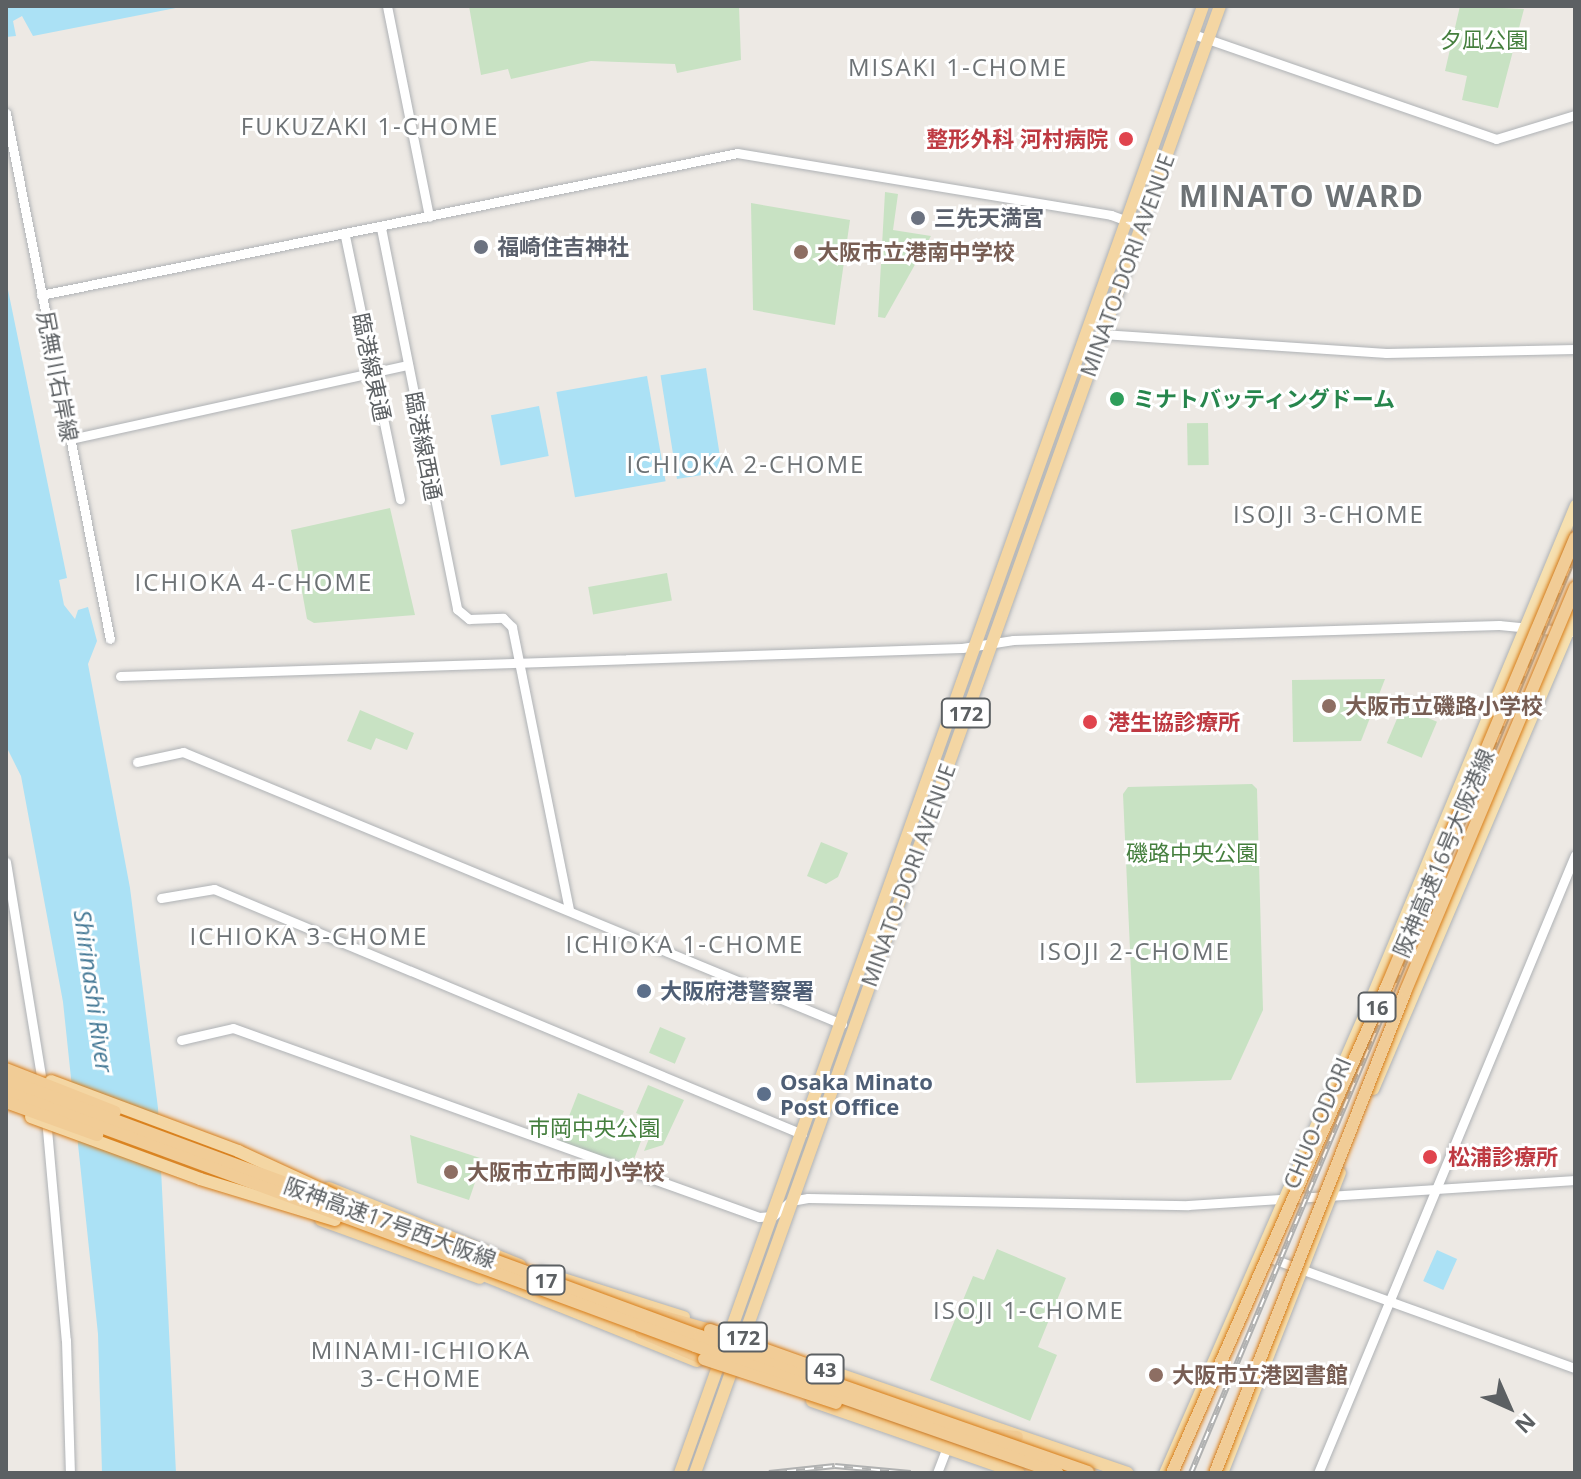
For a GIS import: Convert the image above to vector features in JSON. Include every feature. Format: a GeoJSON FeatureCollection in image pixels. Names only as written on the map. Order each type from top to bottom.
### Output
{"type":"FeatureCollection","features":[{"type":"Feature","properties":{"kind":"highway","name":"MINATO-DORI AVENUE"},"geometry":{"type":"LineString","coordinates":[[695,1473],[731,1373],[736,1336],[773,1216],[1203,6]]}},
{"type":"Feature","properties":{"kind":"highway","name":"MINATO-DORI AVENUE"},"geometry":{"type":"LineString","coordinates":[[680,1473],[718,1368],[736,1336],[791,1201],[1220,6]]}},
{"type":"Feature","properties":{"kind":"highway","name":"阪神高速16号大阪港線"},"geometry":{"type":"LineString","coordinates":[[1172,1473],[1388,983],[1575,538]]}},
{"type":"Feature","properties":{"kind":"highway","name":"阪神高速16号大阪港線"},"geometry":{"type":"LineString","coordinates":[[1215,1473],[1406,990],[1575,587]]}},
{"type":"Feature","properties":{"kind":"highway"},"geometry":{"type":"LineString","coordinates":[[6,1067],[250,1176]]}},
{"type":"Feature","properties":{"kind":"highway","name":"43"},"geometry":{"type":"LineString","coordinates":[[6,1067],[238,1151],[330,1194],[523,1266],[736,1336],[1124,1472]]}},
{"type":"Feature","properties":{"kind":"highway","name":"阪神高速17号西大阪線"},"geometry":{"type":"LineString","coordinates":[[6,1080],[592,1309],[1057,1473]]}},
{"type":"Feature","properties":{"kind":"highway","name":"阪神高速17号西大阪線"},"geometry":{"type":"LineString","coordinates":[[6,1092],[1091,1473]]}},
{"type":"Feature","properties":{"kind":"highway"},"geometry":{"type":"LineString","coordinates":[[6,1104],[250,1176]]}},
{"type":"Feature","properties":{"kind":"highway","name":"43"},"geometry":{"type":"LineString","coordinates":[[6,1104],[76,1135],[324,1216],[731,1373],[1019,1473]]}},
{"type":"Feature","properties":{"kind":"highway","name":"43"},"geometry":{"type":"LineString","coordinates":[[185,1128],[523,1266]]}},
{"type":"Feature","properties":{"kind":"highway","name":"43"},"geometry":{"type":"LineString","coordinates":[[188,1178],[511,1287]]}},
{"type":"Feature","properties":{"kind":"highway"},"geometry":{"type":"LineString","coordinates":[[612,1304],[710,1330],[995,1435],[1017,1437]]}},
{"type":"Feature","properties":{"kind":"highway"},"geometry":{"type":"LineString","coordinates":[[592,1309],[704,1359],[1044,1473]]}},
{"type":"Feature","properties":{"kind":"main road","name":"CHUO-ODORI"},"geometry":{"type":"LineString","coordinates":[[1164,1473],[1285,1199],[1575,505]]}},
{"type":"Feature","properties":{"kind":"main road","name":"CHUO-ODORI"},"geometry":{"type":"LineString","coordinates":[[1222,1473],[1333,1193],[1571,632],[1575,615]]}},
{"type":"Feature","properties":{"kind":"street"},"geometry":{"type":"LineString","coordinates":[[387,6],[429,217]]}},
{"type":"Feature","properties":{"kind":"street"},"geometry":{"type":"LineString","coordinates":[[1193,34],[1496,139],[1575,115]]}},
{"type":"Feature","properties":{"kind":"street","name":"尻無川右岸線"},"geometry":{"type":"LineString","coordinates":[[6,113],[110,639]]}},
{"type":"Feature","properties":{"kind":"street"},"geometry":{"type":"LineString","coordinates":[[41,295],[345,236],[737,153],[1141,226]]}},
{"type":"Feature","properties":{"kind":"street","name":"臨港線西通"},"geometry":{"type":"LineString","coordinates":[[381,228],[457,609],[469,619],[508,620],[518,661]]}},
{"type":"Feature","properties":{"kind":"street","name":"臨港線東通"},"geometry":{"type":"LineString","coordinates":[[345,236],[400,499]]}},
{"type":"Feature","properties":{"kind":"street"},"geometry":{"type":"LineString","coordinates":[[1086,338],[1102,334],[1386,353],[1575,349]]}},
{"type":"Feature","properties":{"kind":"street"},"geometry":{"type":"LineString","coordinates":[[71,439],[408,365]]}},
{"type":"Feature","properties":{"kind":"street"},"geometry":{"type":"LineString","coordinates":[[120,676],[975,648],[1259,632],[1525,627],[1571,632]]}},
{"type":"Feature","properties":{"kind":"street"},"geometry":{"type":"LineString","coordinates":[[518,661],[569,909]]}},
{"type":"Feature","properties":{"kind":"street"},"geometry":{"type":"LineString","coordinates":[[137,762],[183,752],[842,1024]]}},
{"type":"Feature","properties":{"kind":"street"},"geometry":{"type":"LineString","coordinates":[[1318,1473],[1575,855]]}},
{"type":"Feature","properties":{"kind":"street"},"geometry":{"type":"LineString","coordinates":[[6,862],[44,1093],[66,1340],[70,1473]]}},
{"type":"Feature","properties":{"kind":"street"},"geometry":{"type":"LineString","coordinates":[[161,898],[214,889],[802,1134]]}},
{"type":"Feature","properties":{"kind":"street"},"geometry":{"type":"LineString","coordinates":[[181,1040],[233,1028],[759,1217],[773,1216],[791,1201],[1188,1205],[1333,1193],[1575,1180]]}},
{"type":"Feature","properties":{"kind":"street"},"geometry":{"type":"LineString","coordinates":[[1261,1254],[1388,1303],[1575,1368]]}},
{"type":"Feature","properties":{"kind":"street"},"geometry":{"type":"LineString","coordinates":[[937,1473],[947,1447]]}},
{"type":"Feature","properties":{"kind":"green space"},"geometry":{"type":"Polygon","coordinates":[[[469,6],[739,6],[741,60],[677,73],[675,64],[591,61],[511,79],[508,69],[481,75],[469,6]]]}},
{"type":"Feature","properties":{"kind":"green space","name":"夕凪公園"},"geometry":{"type":"Polygon","coordinates":[[[1460,6],[1524,9],[1498,108],[1462,100],[1467,76],[1445,71],[1460,6]]]}},
{"type":"Feature","properties":{"kind":"green space"},"geometry":{"type":"Polygon","coordinates":[[[885,192],[898,194],[893,230],[931,236],[885,318],[878,317],[885,192]]]}},
{"type":"Feature","properties":{"kind":"green space"},"geometry":{"type":"Polygon","coordinates":[[[751,203],[850,220],[835,325],[753,310],[751,203]]]}},
{"type":"Feature","properties":{"kind":"green space"},"geometry":{"type":"Polygon","coordinates":[[[1187,423],[1208,423],[1209,465],[1188,465],[1187,423]]]}},
{"type":"Feature","properties":{"kind":"green space"},"geometry":{"type":"Polygon","coordinates":[[[390,508],[415,615],[314,623],[307,619],[291,530],[390,508]]]}},
{"type":"Feature","properties":{"kind":"green space"},"geometry":{"type":"Polygon","coordinates":[[[667,573],[672,601],[593,614],[588,587],[667,573]]]}},
{"type":"Feature","properties":{"kind":"green space"},"geometry":{"type":"Polygon","coordinates":[[[1385,679],[1361,741],[1293,742],[1292,680],[1385,679]]]}},
{"type":"Feature","properties":{"kind":"green space"},"geometry":{"type":"Polygon","coordinates":[[[1402,707],[1437,722],[1422,758],[1387,743],[1402,707]]]}},
{"type":"Feature","properties":{"kind":"green space"},"geometry":{"type":"Polygon","coordinates":[[[360,710],[414,733],[407,750],[376,738],[371,750],[347,741],[360,710]]]}},
{"type":"Feature","properties":{"kind":"green space","name":"磯路中央公園"},"geometry":{"type":"Polygon","coordinates":[[[1252,784],[1257,789],[1263,1010],[1231,1080],[1136,1083],[1123,794],[1128,787],[1252,784]]]}},
{"type":"Feature","properties":{"kind":"green space"},"geometry":{"type":"Polygon","coordinates":[[[821,842],[848,853],[838,877],[826,884],[807,876],[821,842]]]}},
{"type":"Feature","properties":{"kind":"green space"},"geometry":{"type":"Polygon","coordinates":[[[660,1027],[686,1038],[675,1064],[649,1053],[660,1027]]]}},
{"type":"Feature","properties":{"kind":"green space"},"geometry":{"type":"Polygon","coordinates":[[[648,1085],[684,1100],[663,1145],[644,1151],[656,1121],[636,1113],[648,1085]]]}},
{"type":"Feature","properties":{"kind":"green space","name":"市岡中央公園"},"geometry":{"type":"Polygon","coordinates":[[[578,1093],[624,1111],[621,1118],[646,1128],[631,1167],[559,1142],[578,1093]]]}},
{"type":"Feature","properties":{"kind":"green space"},"geometry":{"type":"Polygon","coordinates":[[[410,1135],[483,1159],[469,1200],[417,1183],[410,1135]]]}},
{"type":"Feature","properties":{"kind":"green space"},"geometry":{"type":"Polygon","coordinates":[[[997,1249],[1066,1278],[1038,1347],[1057,1355],[1030,1421],[930,1380],[973,1276],[984,1280],[997,1249]]]}},
{"type":"Feature","properties":{"kind":"water"},"geometry":{"type":"Polygon","coordinates":[[[6,6],[186,6],[33,36],[22,16],[13,21],[16,36],[6,37],[6,6]]]}},
{"type":"Feature","properties":{"kind":"water","name":"Shirinashi River"},"geometry":{"type":"Polygon","coordinates":[[[6,280],[67,578],[59,580],[64,605],[75,619],[78,610],[88,607],[97,641],[88,664],[130,888],[158,1108],[176,1473],[102,1473],[98,1334],[63,1002],[21,776],[6,746],[6,280]]]}},
{"type":"Feature","properties":{"kind":"water"},"geometry":{"type":"Polygon","coordinates":[[[706,368],[722,472],[677,479],[661,375],[706,368]]]}},
{"type":"Feature","properties":{"kind":"water"},"geometry":{"type":"Polygon","coordinates":[[[647,376],[666,481],[575,497],[556,392],[647,376]]]}},
{"type":"Feature","properties":{"kind":"water"},"geometry":{"type":"Polygon","coordinates":[[[539,406],[549,456],[501,465],[491,415],[539,406]]]}},
{"type":"Feature","properties":{"kind":"water"},"geometry":{"type":"Polygon","coordinates":[[[1437,1250],[1457,1259],[1443,1290],[1423,1281],[1437,1250]]]}},
{"type":"Feature","properties":{"kind":"railway"},"geometry":{"type":"LineString","coordinates":[[1191,1473],[1575,555]]}},
{"type":"Feature","properties":{"kind":"railway"},"geometry":{"type":"LineString","coordinates":[[769,1473],[835,1466],[911,1473]]}},
{"type":"Feature","properties":{"kind":"place","name":"整形外科 河村病院"},"geometry":{"type":"Point","coordinates":[1126,139]}},
{"type":"Feature","properties":{"kind":"place","name":"三先天満宮"},"geometry":{"type":"Point","coordinates":[918,218]}},
{"type":"Feature","properties":{"kind":"place","name":"福崎住吉神社"},"geometry":{"type":"Point","coordinates":[481,247]}},
{"type":"Feature","properties":{"kind":"place","name":"大阪市立港南中学校"},"geometry":{"type":"Point","coordinates":[801,252]}},
{"type":"Feature","properties":{"kind":"place","name":"ミナトバッティングドーム"},"geometry":{"type":"Point","coordinates":[1117,399]}},
{"type":"Feature","properties":{"kind":"place","name":"大阪市立磯路小学校"},"geometry":{"type":"Point","coordinates":[1329,706]}},
{"type":"Feature","properties":{"kind":"place","name":"港生協診療所"},"geometry":{"type":"Point","coordinates":[1090,722]}},
{"type":"Feature","properties":{"kind":"place","name":"大阪府港警察署"},"geometry":{"type":"Point","coordinates":[644,991]}},
{"type":"Feature","properties":{"kind":"place","name":"Osaka Minato Post Office"},"geometry":{"type":"Point","coordinates":[764,1094]}},
{"type":"Feature","properties":{"kind":"place","name":"松浦診療所"},"geometry":{"type":"Point","coordinates":[1430,1157]}},
{"type":"Feature","properties":{"kind":"place","name":"大阪市立市岡小学校"},"geometry":{"type":"Point","coordinates":[451,1172]}},
{"type":"Feature","properties":{"kind":"place","name":"大阪市立港図書館"},"geometry":{"type":"Point","coordinates":[1156,1375]}},
{"type":"Feature","properties":{"kind":"district","name":"MISAKI 1-CHOME"},"geometry":{"type":"Point","coordinates":[958,67]}},
{"type":"Feature","properties":{"kind":"district","name":"FUKUZAKI 1-CHOME"},"geometry":{"type":"Point","coordinates":[370,126]}},
{"type":"Feature","properties":{"kind":"district","name":"MINATO WARD"},"geometry":{"type":"Point","coordinates":[1302,196]}},
{"type":"Feature","properties":{"kind":"district","name":"ICHIOKA 2-CHOME"},"geometry":{"type":"Point","coordinates":[746,464]}},
{"type":"Feature","properties":{"kind":"district","name":"ISOJI 3-CHOME"},"geometry":{"type":"Point","coordinates":[1329,514]}},
{"type":"Feature","properties":{"kind":"district","name":"ICHIOKA 4-CHOME"},"geometry":{"type":"Point","coordinates":[254,582]}},
{"type":"Feature","properties":{"kind":"district","name":"ICHIOKA 3-CHOME"},"geometry":{"type":"Point","coordinates":[309,936]}},
{"type":"Feature","properties":{"kind":"district","name":"ICHIOKA 1-CHOME"},"geometry":{"type":"Point","coordinates":[685,944]}},
{"type":"Feature","properties":{"kind":"district","name":"ISOJI 2-CHOME"},"geometry":{"type":"Point","coordinates":[1135,951]}},
{"type":"Feature","properties":{"kind":"district","name":"ISOJI 1-CHOME"},"geometry":{"type":"Point","coordinates":[1029,1310]}},
{"type":"Feature","properties":{"kind":"district","name":"MINAMI-ICHIOKA 3-CHOME"},"geometry":{"type":"Point","coordinates":[421,1364]}}]}
